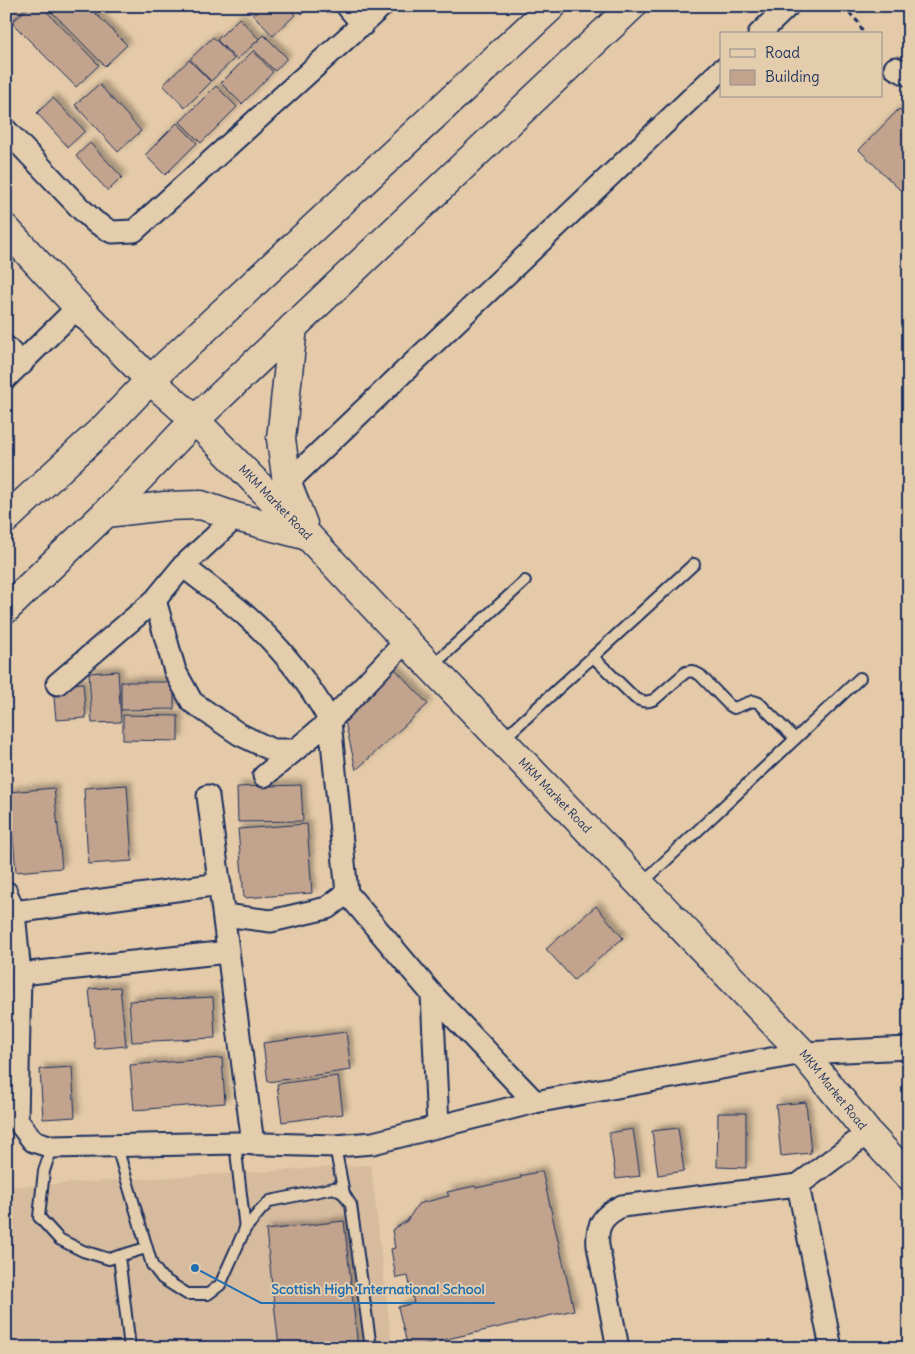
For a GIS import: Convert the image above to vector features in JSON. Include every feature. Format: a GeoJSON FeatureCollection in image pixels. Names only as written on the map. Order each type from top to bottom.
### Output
{"type":"FeatureCollection","features":[{"type":"Feature","properties":{"kind":"main road"},"geometry":{"type":"LineString","coordinates":[[6,519],[106,426],[150,380],[552,6]]}},
{"type":"Feature","properties":{"kind":"main road"},"geometry":{"type":"LineString","coordinates":[[6,609],[106,513],[195,420],[632,6]]}},
{"type":"Feature","properties":{"kind":"main road","name":"MKM Market Road"},"geometry":{"type":"LineString","coordinates":[[6,229],[78,307],[150,380],[195,420],[308,536],[406,641],[803,1053],[868,1133],[909,1177]]}},
{"type":"Feature","properties":{"kind":"main road"},"geometry":{"type":"LineString","coordinates":[[293,327],[281,439],[287,483],[308,536]]}},
{"type":"Feature","properties":{"kind":"main road"},"geometry":{"type":"LineString","coordinates":[[106,513],[165,506],[202,505],[236,517],[308,536]]}},
{"type":"Feature","properties":{"kind":"street"},"geometry":{"type":"LineString","coordinates":[[346,6],[363,25]]}},
{"type":"Feature","properties":{"kind":"street"},"geometry":{"type":"LineString","coordinates":[[6,130],[95,222],[112,232],[134,232],[382,6]]}},
{"type":"Feature","properties":{"kind":"street"},"geometry":{"type":"LineString","coordinates":[[761,32],[788,6]]}},
{"type":"Feature","properties":{"kind":"street"},"geometry":{"type":"LineString","coordinates":[[287,483],[720,71]]}},
{"type":"Feature","properties":{"kind":"street"},"geometry":{"type":"LineString","coordinates":[[6,378],[78,307]]}},
{"type":"Feature","properties":{"kind":"street"},"geometry":{"type":"LineString","coordinates":[[6,347],[22,364]]}},
{"type":"Feature","properties":{"kind":"street"},"geometry":{"type":"LineString","coordinates":[[57,684],[155,600],[183,566],[236,517]]}},
{"type":"Feature","properties":{"kind":"street"},"geometry":{"type":"LineString","coordinates":[[183,566],[245,615],[287,658],[315,694],[330,721],[347,893],[432,994],[535,1102]]}},
{"type":"Feature","properties":{"kind":"street"},"geometry":{"type":"LineString","coordinates":[[155,600],[175,671],[192,702],[239,734],[272,750],[295,750]]}},
{"type":"Feature","properties":{"kind":"street"},"geometry":{"type":"LineString","coordinates":[[264,776],[330,721],[406,641]]}},
{"type":"Feature","properties":{"kind":"street"},"geometry":{"type":"LineString","coordinates":[[208,796],[228,952],[244,1143]]}},
{"type":"Feature","properties":{"kind":"street"},"geometry":{"type":"LineString","coordinates":[[14,912],[220,884]]}},
{"type":"Feature","properties":{"kind":"street"},"geometry":{"type":"LineString","coordinates":[[6,892],[14,912],[20,974],[17,1120],[33,1141],[52,1147],[244,1143],[335,1146],[374,1143],[535,1102],[803,1053],[909,1048]]}},
{"type":"Feature","properties":{"kind":"street"},"geometry":{"type":"LineString","coordinates":[[224,915],[271,921],[327,908],[347,893]]}},
{"type":"Feature","properties":{"kind":"street"},"geometry":{"type":"LineString","coordinates":[[20,974],[228,952]]}},
{"type":"Feature","properties":{"kind":"street"},"geometry":{"type":"LineString","coordinates":[[432,994],[438,1126]]}},
{"type":"Feature","properties":{"kind":"street"},"geometry":{"type":"LineString","coordinates":[[618,1348],[597,1234],[601,1222],[609,1212],[622,1206],[798,1185],[868,1133]]}},
{"type":"Feature","properties":{"kind":"street"},"geometry":{"type":"LineString","coordinates":[[798,1185],[831,1348]]}},
{"type":"Feature","properties":{"kind":"lane"},"geometry":{"type":"LineString","coordinates":[[502,740],[694,564]]}},
{"type":"Feature","properties":{"kind":"lane"},"geometry":{"type":"LineString","coordinates":[[431,667],[525,581]]}},
{"type":"Feature","properties":{"kind":"lane"},"geometry":{"type":"LineString","coordinates":[[593,657],[635,698],[642,702],[655,699],[686,672],[692,671],[700,675],[734,708],[753,701],[759,703],[795,739]]}},
{"type":"Feature","properties":{"kind":"lane"},"geometry":{"type":"LineString","coordinates":[[640,884],[860,678]]}},
{"type":"Feature","properties":{"kind":"lane"},"geometry":{"type":"LineString","coordinates":[[244,1143],[245,1229]]}},
{"type":"Feature","properties":{"kind":"lane"},"geometry":{"type":"LineString","coordinates":[[335,1146],[344,1194],[351,1205],[371,1348]]}},
{"type":"Feature","properties":{"kind":"lane"},"geometry":{"type":"LineString","coordinates":[[52,1147],[44,1171],[39,1217],[58,1239],[82,1251],[109,1259],[146,1248]]}},
{"type":"Feature","properties":{"kind":"lane"},"geometry":{"type":"LineString","coordinates":[[117,1147],[152,1264],[162,1278],[187,1294],[208,1294],[220,1285],[245,1229],[270,1201],[334,1188],[344,1194]]}},
{"type":"Feature","properties":{"kind":"lane"},"geometry":{"type":"LineString","coordinates":[[119,1256],[130,1348]]}},
{"type":"Feature","properties":{"kind":"path"},"geometry":{"type":"LineString","coordinates":[[843,6],[858,22],[863,32]]}},
{"type":"Feature","properties":{"kind":"shaded area"},"geometry":{"type":"Polygon","coordinates":[[[371,1165],[392,1348],[6,1348],[6,1187],[371,1165]]]}},
{"type":"Feature","properties":{"kind":"building"},"geometry":{"type":"Polygon","coordinates":[[[6,6],[27,6],[6,27],[6,6]]]}},
{"type":"Feature","properties":{"kind":"building"},"geometry":{"type":"Polygon","coordinates":[[[30,6],[41,6],[99,65],[76,87],[12,23],[30,6]]]}},
{"type":"Feature","properties":{"kind":"building"},"geometry":{"type":"Polygon","coordinates":[[[46,6],[88,6],[127,45],[105,66],[46,6]]]}},
{"type":"Feature","properties":{"kind":"building"},"geometry":{"type":"Polygon","coordinates":[[[245,6],[287,6],[295,15],[273,36],[245,6]]]}},
{"type":"Feature","properties":{"kind":"building"},"geometry":{"type":"Polygon","coordinates":[[[294,6],[310,6],[302,14],[294,6]]]}},
{"type":"Feature","properties":{"kind":"building"},"geometry":{"type":"Polygon","coordinates":[[[239,18],[259,39],[237,60],[217,40],[239,18]]]}},
{"type":"Feature","properties":{"kind":"building"},"geometry":{"type":"Polygon","coordinates":[[[264,35],[287,58],[275,71],[251,47],[264,35]]]}},
{"type":"Feature","properties":{"kind":"building"},"geometry":{"type":"Polygon","coordinates":[[[213,37],[234,59],[211,81],[190,59],[213,37]]]}},
{"type":"Feature","properties":{"kind":"building"},"geometry":{"type":"Polygon","coordinates":[[[253,51],[273,72],[242,104],[221,83],[253,51]]]}},
{"type":"Feature","properties":{"kind":"building"},"geometry":{"type":"Polygon","coordinates":[[[189,60],[211,82],[185,108],[163,85],[189,60]]]}},
{"type":"Feature","properties":{"kind":"building"},"geometry":{"type":"Polygon","coordinates":[[[99,84],[141,131],[118,152],[75,105],[99,84]]]}},
{"type":"Feature","properties":{"kind":"building"},"geometry":{"type":"Polygon","coordinates":[[[216,86],[237,107],[201,143],[180,122],[216,86]]]}},
{"type":"Feature","properties":{"kind":"building"},"geometry":{"type":"Polygon","coordinates":[[[53,98],[85,131],[68,147],[37,113],[53,98]]]}},
{"type":"Feature","properties":{"kind":"building"},"geometry":{"type":"Polygon","coordinates":[[[899,109],[909,119],[909,181],[900,190],[859,150],[899,109]]]}},
{"type":"Feature","properties":{"kind":"building"},"geometry":{"type":"Polygon","coordinates":[[[177,123],[197,143],[165,175],[145,155],[177,123]]]}},
{"type":"Feature","properties":{"kind":"building"},"geometry":{"type":"Polygon","coordinates":[[[90,143],[122,177],[108,191],[76,156],[90,143]]]}},
{"type":"Feature","properties":{"kind":"building"},"geometry":{"type":"Polygon","coordinates":[[[395,669],[428,704],[356,770],[344,717],[395,669]]]}},
{"type":"Feature","properties":{"kind":"building"},"geometry":{"type":"Polygon","coordinates":[[[118,671],[121,722],[92,723],[89,673],[118,671]]]}},
{"type":"Feature","properties":{"kind":"building"},"geometry":{"type":"Polygon","coordinates":[[[121,682],[174,682],[174,709],[121,710],[121,682]]]}},
{"type":"Feature","properties":{"kind":"building"},"geometry":{"type":"Polygon","coordinates":[[[83,683],[86,718],[56,720],[53,686],[83,683]]]}},
{"type":"Feature","properties":{"kind":"building"},"geometry":{"type":"Polygon","coordinates":[[[123,715],[178,716],[178,741],[123,740],[123,715]]]}},
{"type":"Feature","properties":{"kind":"building"},"geometry":{"type":"Polygon","coordinates":[[[127,785],[132,861],[88,864],[84,788],[127,785]]]}},
{"type":"Feature","properties":{"kind":"building"},"geometry":{"type":"Polygon","coordinates":[[[301,785],[303,821],[238,822],[237,787],[301,785]]]}},
{"type":"Feature","properties":{"kind":"building"},"geometry":{"type":"Polygon","coordinates":[[[54,788],[62,868],[16,872],[9,792],[54,788]]]}},
{"type":"Feature","properties":{"kind":"building"},"geometry":{"type":"Polygon","coordinates":[[[307,824],[312,893],[244,898],[238,829],[307,824]]]}},
{"type":"Feature","properties":{"kind":"building"},"geometry":{"type":"Polygon","coordinates":[[[596,906],[623,938],[574,980],[546,949],[596,906]]]}},
{"type":"Feature","properties":{"kind":"building"},"geometry":{"type":"Polygon","coordinates":[[[120,987],[126,1046],[95,1049],[89,989],[120,987]]]}},
{"type":"Feature","properties":{"kind":"building"},"geometry":{"type":"Polygon","coordinates":[[[213,997],[215,1038],[132,1042],[129,1001],[213,997]]]}},
{"type":"Feature","properties":{"kind":"building"},"geometry":{"type":"Polygon","coordinates":[[[346,1032],[351,1070],[268,1082],[263,1043],[346,1032]]]}},
{"type":"Feature","properties":{"kind":"building"},"geometry":{"type":"Polygon","coordinates":[[[222,1058],[225,1103],[134,1110],[130,1065],[222,1058]]]}},
{"type":"Feature","properties":{"kind":"building"},"geometry":{"type":"Polygon","coordinates":[[[72,1067],[75,1117],[43,1119],[40,1069],[72,1067]]]}},
{"type":"Feature","properties":{"kind":"building"},"geometry":{"type":"Polygon","coordinates":[[[338,1076],[343,1114],[282,1122],[277,1084],[338,1076]]]}},
{"type":"Feature","properties":{"kind":"building"},"geometry":{"type":"Polygon","coordinates":[[[806,1102],[811,1153],[781,1156],[776,1105],[806,1102]]]}},
{"type":"Feature","properties":{"kind":"building"},"geometry":{"type":"Polygon","coordinates":[[[718,1113],[746,1113],[746,1168],[717,1167],[718,1113]]]}},
{"type":"Feature","properties":{"kind":"building"},"geometry":{"type":"Polygon","coordinates":[[[678,1128],[684,1171],[658,1175],[652,1131],[678,1128]]]}},
{"type":"Feature","properties":{"kind":"building"},"geometry":{"type":"Polygon","coordinates":[[[633,1129],[640,1176],[616,1179],[609,1133],[633,1129]]]}},
{"type":"Feature","properties":{"kind":"building"},"geometry":{"type":"Polygon","coordinates":[[[542,1171],[574,1310],[408,1348],[398,1307],[414,1303],[408,1276],[396,1278],[391,1249],[395,1248],[392,1230],[407,1221],[418,1204],[449,1196],[447,1192],[475,1186],[476,1188],[521,1178],[520,1176],[542,1171]]]}},
{"type":"Feature","properties":{"kind":"building"},"geometry":{"type":"Polygon","coordinates":[[[344,1221],[358,1348],[279,1348],[266,1230],[344,1221]]]}},
{"type":"Feature","properties":{"kind":"place","name":"Scottish High International School"},"geometry":{"type":"Point","coordinates":[195,1268]}}]}
